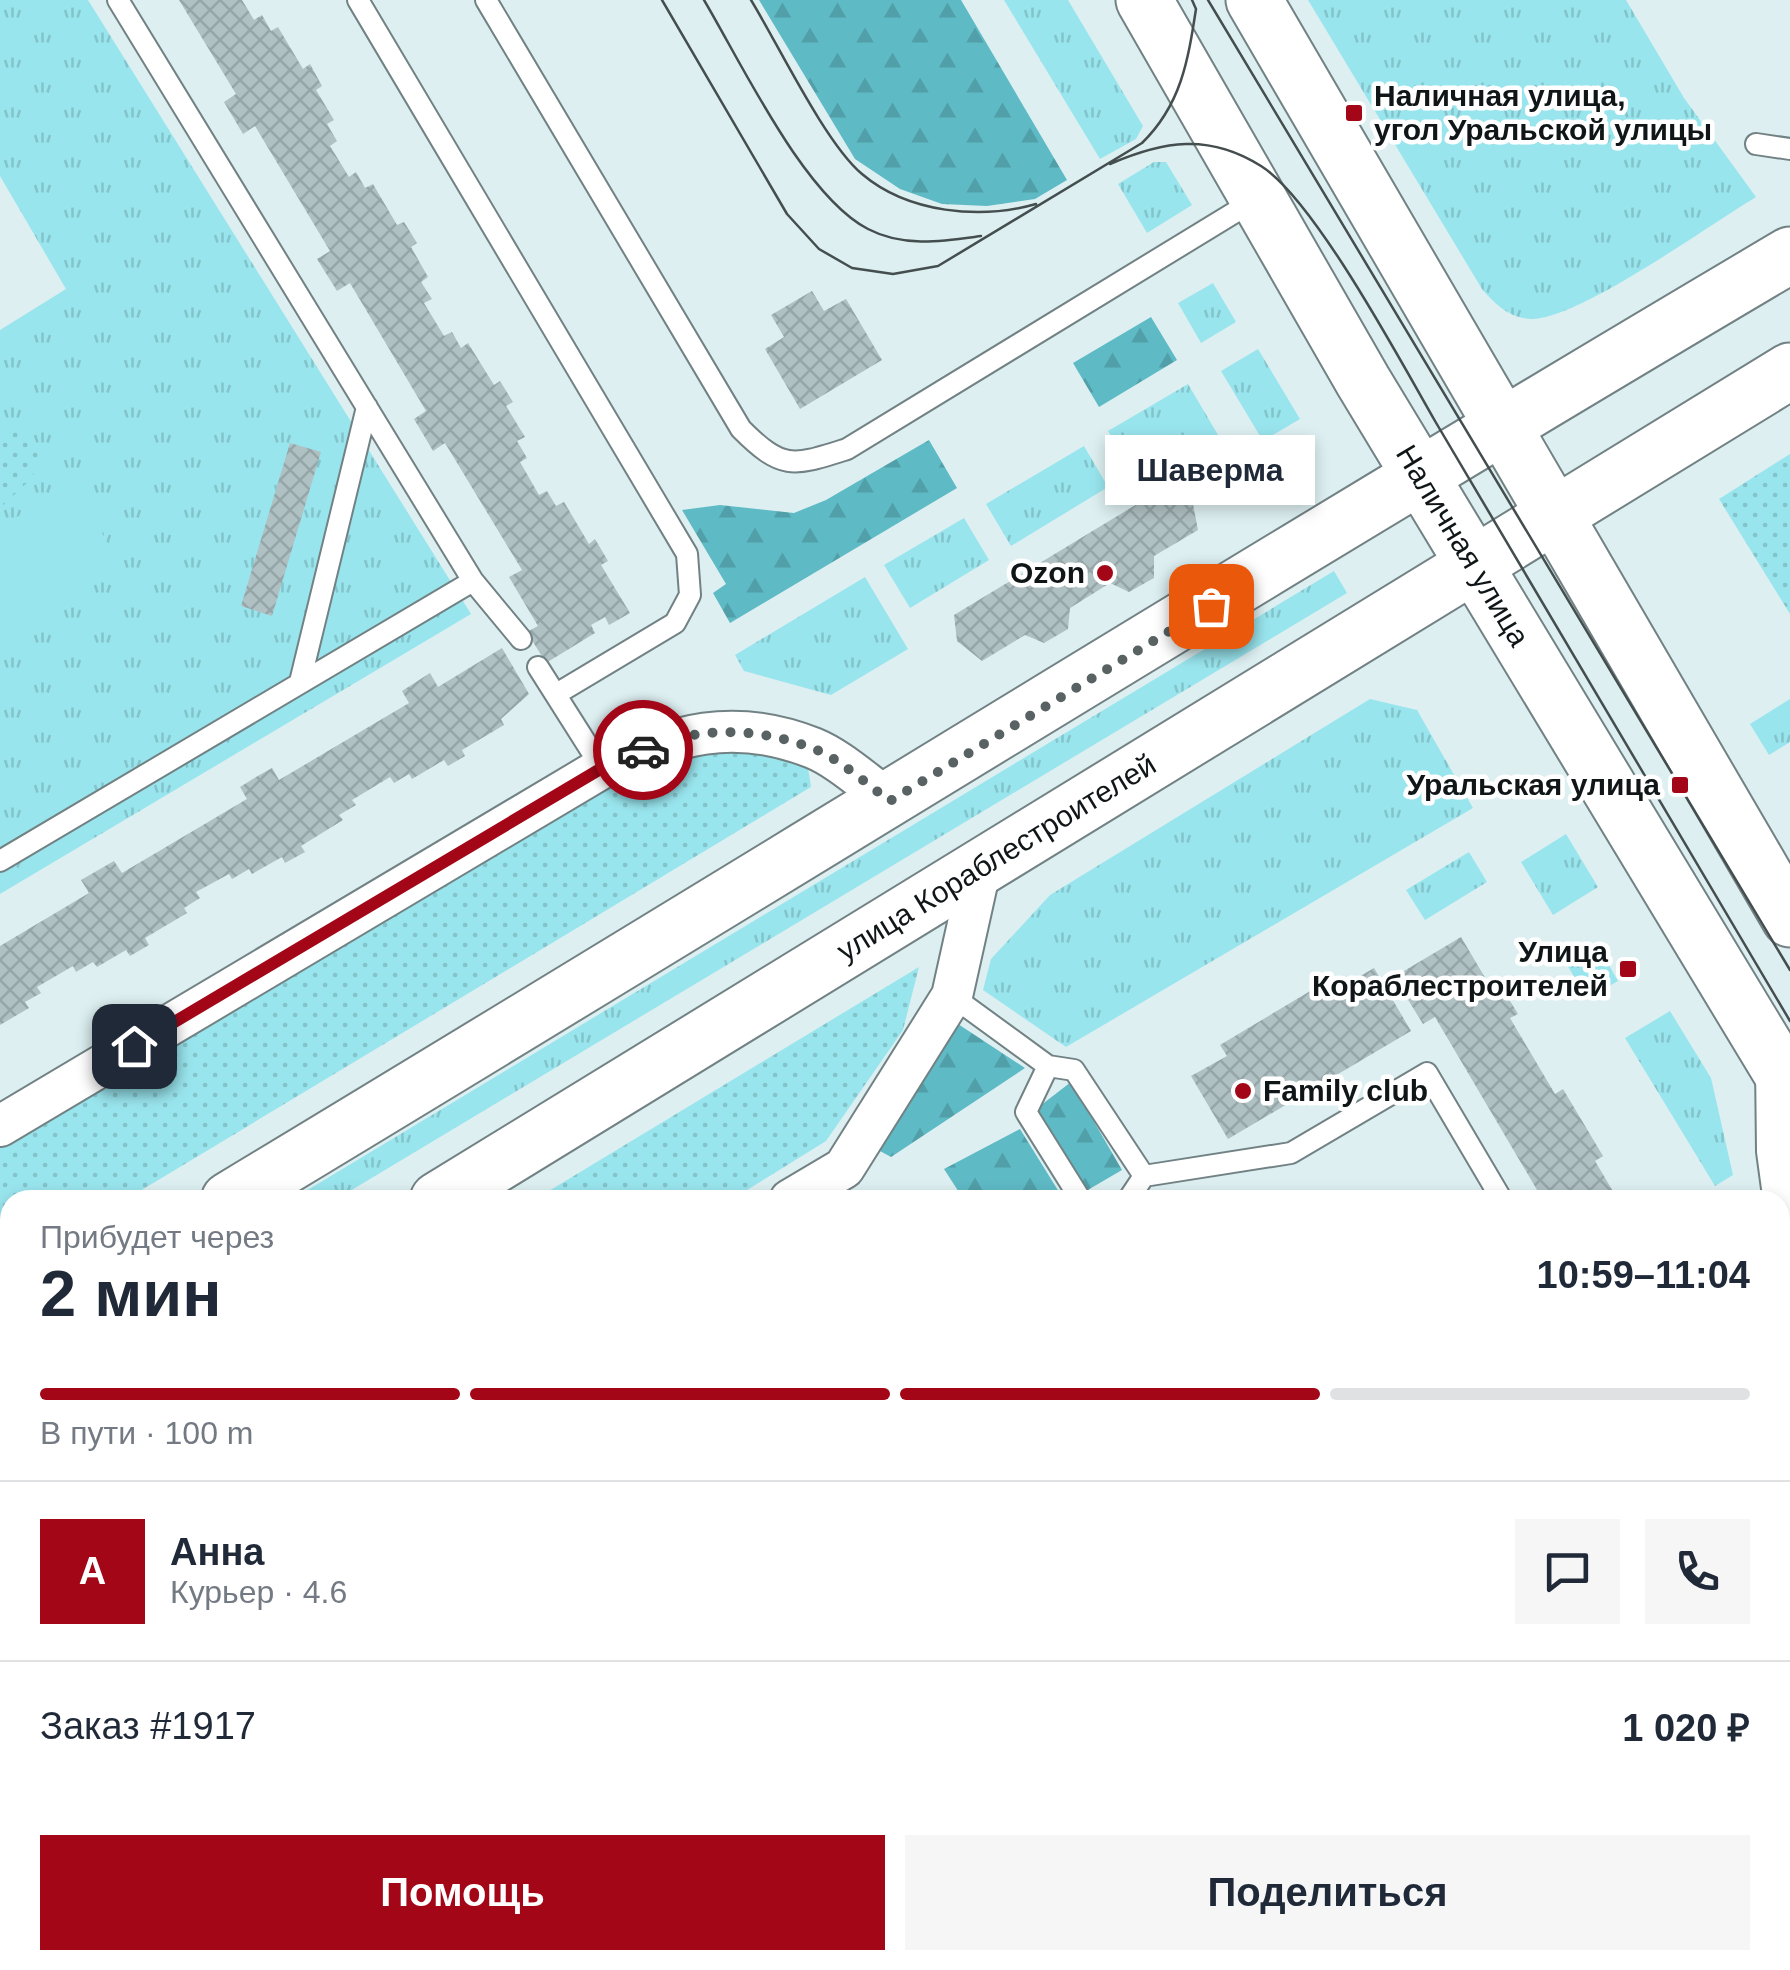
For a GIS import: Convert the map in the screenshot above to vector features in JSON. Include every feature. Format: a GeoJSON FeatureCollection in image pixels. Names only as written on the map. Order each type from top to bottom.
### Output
{"type":"FeatureCollection","features":[{"type":"Feature","properties":{"kind":"main road","name":"Наличная улица"},"geometry":{"type":"LineString","coordinates":[[1144,0],[1420,475],[1783,1076]]}},
{"type":"Feature","properties":{"kind":"main road"},"geometry":{"type":"LineString","coordinates":[[1254,0],[1790,919]]}},
{"type":"Feature","properties":{"kind":"main road"},"geometry":{"type":"LineString","coordinates":[[246,1190],[890,801],[1502,424],[1790,255]]}},
{"type":"Feature","properties":{"kind":"main road"},"geometry":{"type":"LineString","coordinates":[[1553,513],[1790,371]]}},
{"type":"Feature","properties":{"kind":"main road","name":"улица Кораблестроителей"},"geometry":{"type":"LineString","coordinates":[[454,1190],[980,870],[1553,513]]}},
{"type":"Feature","properties":{"kind":"street"},"geometry":{"type":"LineString","coordinates":[[0,1126],[602,768],[670,738],[736,730],[814,748],[890,801]]}},
{"type":"Feature","properties":{"kind":"street"},"geometry":{"type":"LineString","coordinates":[[807,1190],[844,1168],[952,996],[980,870]]}},
{"type":"Feature","properties":{"kind":"street"},"geometry":{"type":"LineString","coordinates":[[1783,1076],[1778,1151],[1783,1190]]}},
{"type":"Feature","properties":{"kind":"lane"},"geometry":{"type":"LineString","coordinates":[[118,0],[473,581],[521,639]]}},
{"type":"Feature","properties":{"kind":"lane"},"geometry":{"type":"LineString","coordinates":[[358,0],[687,554],[690,595],[674,623],[558,693]]}},
{"type":"Feature","properties":{"kind":"lane"},"geometry":{"type":"LineString","coordinates":[[486,0],[741,429],[771,459],[806,462],[847,449],[1259,198]]}},
{"type":"Feature","properties":{"kind":"lane"},"geometry":{"type":"LineString","coordinates":[[1756,144],[1790,150]]}},
{"type":"Feature","properties":{"kind":"lane"},"geometry":{"type":"LineString","coordinates":[[300,682],[367,408]]}},
{"type":"Feature","properties":{"kind":"lane"},"geometry":{"type":"LineString","coordinates":[[0,861],[473,581]]}},
{"type":"Feature","properties":{"kind":"lane"},"geometry":{"type":"LineString","coordinates":[[538,667],[602,768]]}},
{"type":"Feature","properties":{"kind":"lane"},"geometry":{"type":"LineString","coordinates":[[952,996],[1048,1066],[1074,1070],[1144,1176]]}},
{"type":"Feature","properties":{"kind":"lane"},"geometry":{"type":"LineString","coordinates":[[1048,1066],[1026,1112],[1075,1190]]}},
{"type":"Feature","properties":{"kind":"lane"},"geometry":{"type":"LineString","coordinates":[[1135,1190],[1144,1176],[1292,1153],[1427,1073],[1496,1190]]}},
{"type":"Feature","properties":{"kind":"green space"},"geometry":{"type":"Polygon","coordinates":[[[0,0],[88,0],[471,614],[0,894],[0,330],[66,289],[0,176],[0,0]]]}},
{"type":"Feature","properties":{"kind":"green space"},"geometry":{"type":"Polygon","coordinates":[[[759,0],[961,0],[1067,180],[1035,199],[987,206],[942,204],[900,189],[855,159],[759,0]]]}},
{"type":"Feature","properties":{"kind":"green space"},"geometry":{"type":"Polygon","coordinates":[[[1004,0],[1068,0],[1143,126],[1136,139],[1100,159],[1004,0]]]}},
{"type":"Feature","properties":{"kind":"green space"},"geometry":{"type":"Polygon","coordinates":[[[1308,0],[1626,0],[1684,98],[1756,197],[1590,299],[1541,318],[1515,316],[1482,289],[1308,0]]]}},
{"type":"Feature","properties":{"kind":"green space"},"geometry":{"type":"Polygon","coordinates":[[[1154,162],[1166,162],[1192,205],[1147,233],[1118,184],[1154,162]]]}},
{"type":"Feature","properties":{"kind":"green space"},"geometry":{"type":"Polygon","coordinates":[[[1213,283],[1236,322],[1201,343],[1178,303],[1213,283]]]}},
{"type":"Feature","properties":{"kind":"green space"},"geometry":{"type":"Polygon","coordinates":[[[1151,317],[1177,360],[1099,407],[1073,363],[1151,317]]]}},
{"type":"Feature","properties":{"kind":"green space"},"geometry":{"type":"Polygon","coordinates":[[[1258,349],[1300,419],[1263,441],[1221,371],[1258,349]]]}},
{"type":"Feature","properties":{"kind":"green space"},"geometry":{"type":"Polygon","coordinates":[[[1188,384],[1231,457],[1196,478],[1178,448],[1134,474],[1108,431],[1188,384]]]}},
{"type":"Feature","properties":{"kind":"green space"},"geometry":{"type":"Polygon","coordinates":[[[0,428],[32,435],[42,453],[32,478],[0,508],[0,428]]]}},
{"type":"Feature","properties":{"kind":"green space"},"geometry":{"type":"Polygon","coordinates":[[[929,440],[957,488],[730,623],[713,593],[726,584],[682,510],[720,505],[794,513],[826,500],[929,440]]]}},
{"type":"Feature","properties":{"kind":"green space"},"geometry":{"type":"Polygon","coordinates":[[[1084,446],[1108,487],[1011,546],[986,504],[1084,446]]]}},
{"type":"Feature","properties":{"kind":"green space"},"geometry":{"type":"Polygon","coordinates":[[[1790,454],[1790,614],[1719,499],[1790,454]]]}},
{"type":"Feature","properties":{"kind":"green space"},"geometry":{"type":"Polygon","coordinates":[[[76,485],[122,570],[0,635],[0,526],[76,485]]]}},
{"type":"Feature","properties":{"kind":"green space"},"geometry":{"type":"Polygon","coordinates":[[[964,518],[989,560],[910,608],[884,565],[964,518]]]}},
{"type":"Feature","properties":{"kind":"green space"},"geometry":{"type":"Polygon","coordinates":[[[1334,571],[1347,593],[352,1190],[308,1190],[1334,571]]]}},
{"type":"Feature","properties":{"kind":"green space"},"geometry":{"type":"Polygon","coordinates":[[[865,577],[908,649],[831,695],[744,671],[735,655],[865,577]]]}},
{"type":"Feature","properties":{"kind":"green space"},"geometry":{"type":"Polygon","coordinates":[[[1370,699],[1417,710],[1473,808],[1066,1047],[983,990],[991,959],[1050,895],[1370,699]]]}},
{"type":"Feature","properties":{"kind":"green space"},"geometry":{"type":"Polygon","coordinates":[[[1790,699],[1790,742],[1769,755],[1750,724],[1790,699]]]}},
{"type":"Feature","properties":{"kind":"green space"},"geometry":{"type":"Polygon","coordinates":[[[740,742],[808,768],[811,787],[142,1190],[0,1190],[0,1148],[561,811],[673,756],[740,742]]]}},
{"type":"Feature","properties":{"kind":"green space"},"geometry":{"type":"Polygon","coordinates":[[[1566,834],[1598,887],[1553,915],[1521,862],[1566,834]]]}},
{"type":"Feature","properties":{"kind":"green space"},"geometry":{"type":"Polygon","coordinates":[[[1469,852],[1487,882],[1425,920],[1406,890],[1469,852]]]}},
{"type":"Feature","properties":{"kind":"green space"},"geometry":{"type":"Polygon","coordinates":[[[1597,944],[1618,981],[1587,999],[1566,963],[1597,944]]]}},
{"type":"Feature","properties":{"kind":"green space"},"geometry":{"type":"Polygon","coordinates":[[[919,967],[903,1030],[826,1141],[747,1190],[551,1190],[919,967]]]}},
{"type":"Feature","properties":{"kind":"green space"},"geometry":{"type":"Polygon","coordinates":[[[1670,1011],[1711,1078],[1733,1175],[1715,1186],[1625,1038],[1670,1011]]]}},
{"type":"Feature","properties":{"kind":"green space"},"geometry":{"type":"Polygon","coordinates":[[[955,1022],[1025,1068],[891,1157],[880,1151],[955,1022]]]}},
{"type":"Feature","properties":{"kind":"green space"},"geometry":{"type":"Polygon","coordinates":[[[1071,1082],[1122,1170],[1085,1190],[1036,1109],[1071,1082]]]}},
{"type":"Feature","properties":{"kind":"green space"},"geometry":{"type":"Polygon","coordinates":[[[1020,1129],[1058,1190],[958,1190],[944,1169],[1020,1129]]]}},
{"type":"Feature","properties":{"kind":"building"},"geometry":{"type":"Polygon","coordinates":[[[179,0],[242,0],[254,20],[262,15],[271,31],[278,27],[303,69],[310,64],[322,86],[316,90],[334,120],[327,124],[337,141],[330,146],[349,177],[356,172],[365,188],[373,184],[397,225],[404,222],[417,243],[411,247],[428,277],[421,282],[432,299],[424,303],[444,336],[452,332],[461,348],[468,343],[494,385],[500,381],[513,402],[506,406],[525,437],[517,441],[527,458],[520,462],[539,495],[547,491],[556,506],[564,502],[589,544],[595,539],[608,561],[601,565],[630,613],[609,625],[605,617],[591,625],[595,633],[546,663],[527,632],[538,626],[509,577],[522,570],[445,443],[433,451],[414,419],[426,411],[350,283],[337,291],[317,259],[330,251],[255,126],[243,134],[224,102],[236,94],[179,0]]]}},
{"type":"Feature","properties":{"kind":"building"},"geometry":{"type":"Polygon","coordinates":[[[812,291],[824,311],[846,299],[882,360],[800,409],[765,349],[784,337],[771,315],[812,291]]]}},
{"type":"Feature","properties":{"kind":"building"},"geometry":{"type":"Polygon","coordinates":[[[290,443],[321,452],[272,616],[241,606],[290,443]]]}},
{"type":"Feature","properties":{"kind":"building"},"geometry":{"type":"Polygon","coordinates":[[[1170,484],[1192,499],[1198,530],[1154,556],[1154,578],[1129,592],[1110,583],[1070,608],[1068,629],[1044,643],[1025,635],[982,661],[957,641],[954,615],[1170,484]]]}},
{"type":"Feature","properties":{"kind":"building"},"geometry":{"type":"Polygon","coordinates":[[[502,648],[529,694],[501,719],[504,725],[462,750],[465,756],[448,766],[444,760],[412,779],[409,774],[394,783],[390,777],[352,800],[356,805],[339,815],[343,820],[301,846],[305,852],[285,863],[282,857],[252,874],[249,869],[232,879],[229,874],[196,892],[200,898],[184,908],[187,913],[145,938],[149,945],[130,956],[126,950],[97,967],[93,962],[76,972],[73,966],[37,987],[41,993],[25,1002],[29,1008],[0,1025],[0,946],[89,893],[81,880],[114,861],[122,873],[247,799],[240,787],[256,777],[272,768],[279,780],[409,703],[402,691],[430,673],[438,687],[502,648]]]}},
{"type":"Feature","properties":{"kind":"building"},"geometry":{"type":"Polygon","coordinates":[[[1461,937],[1490,986],[1498,981],[1518,1014],[1510,1018],[1555,1094],[1563,1089],[1603,1156],[1595,1161],[1612,1190],[1537,1190],[1435,1017],[1423,1024],[1394,977],[1461,937]]]}},
{"type":"Feature","properties":{"kind":"building"},"geometry":{"type":"Polygon","coordinates":[[[1374,968],[1411,1031],[1228,1139],[1191,1076],[1227,1056],[1220,1045],[1327,981],[1333,992],[1374,968]]]}},
{"type":"Feature","properties":{"kind":"tram line"},"geometry":{"type":"LineString","coordinates":[[662,0],[787,214],[819,249],[852,268],[893,274],[938,266],[1142,143],[1166,113],[1181,81],[1196,9],[1192,0]]}},
{"type":"Feature","properties":{"kind":"tram line"},"geometry":{"type":"LineString","coordinates":[[704,0],[776,126],[798,159],[844,212],[868,229],[896,239],[924,242],[981,236]]}},
{"type":"Feature","properties":{"kind":"tram line"},"geometry":{"type":"LineString","coordinates":[[751,0],[833,140],[862,174],[880,187],[945,210],[992,212],[1036,204]]}},
{"type":"Feature","properties":{"kind":"tram line"},"geometry":{"type":"LineString","coordinates":[[1208,0],[1790,970]]}},
{"type":"Feature","properties":{"kind":"tram line"},"geometry":{"type":"LineString","coordinates":[[1110,164],[1167,146],[1186,144],[1223,149],[1261,166],[1306,211],[1379,322],[1790,1021]]}},
{"type":"Feature","properties":{"kind":"way so far"},"geometry":{"type":"LineString","coordinates":[[643,750],[670,738],[736,730],[814,748],[890,801],[1211,606]]}},
{"type":"Feature","properties":{"kind":"place","name":"Наличная улица, угол Уральской улицы"},"geometry":{"type":"Point","coordinates":[1354,113]}},
{"type":"Feature","properties":{"kind":"place","name":"Ozon"},"geometry":{"type":"Point","coordinates":[1105,573]}},
{"type":"Feature","properties":{"kind":"place","name":"Шаверма"},"geometry":{"type":"Point","coordinates":[1211,606]}},
{"type":"Feature","properties":{"kind":"place","name":"Уральская улица"},"geometry":{"type":"Point","coordinates":[1680,785]}},
{"type":"Feature","properties":{"kind":"place","name":"Улица Кораблестроителей"},"geometry":{"type":"Point","coordinates":[1628,969]}},
{"type":"Feature","properties":{"kind":"place","name":"Family club"},"geometry":{"type":"Point","coordinates":[1243,1091]}},
{"type":"Feature","properties":{"kind":"route"},"geometry":{"type":"LineString","coordinates":[[134,1046],[602,768],[643,750]]}}]}
